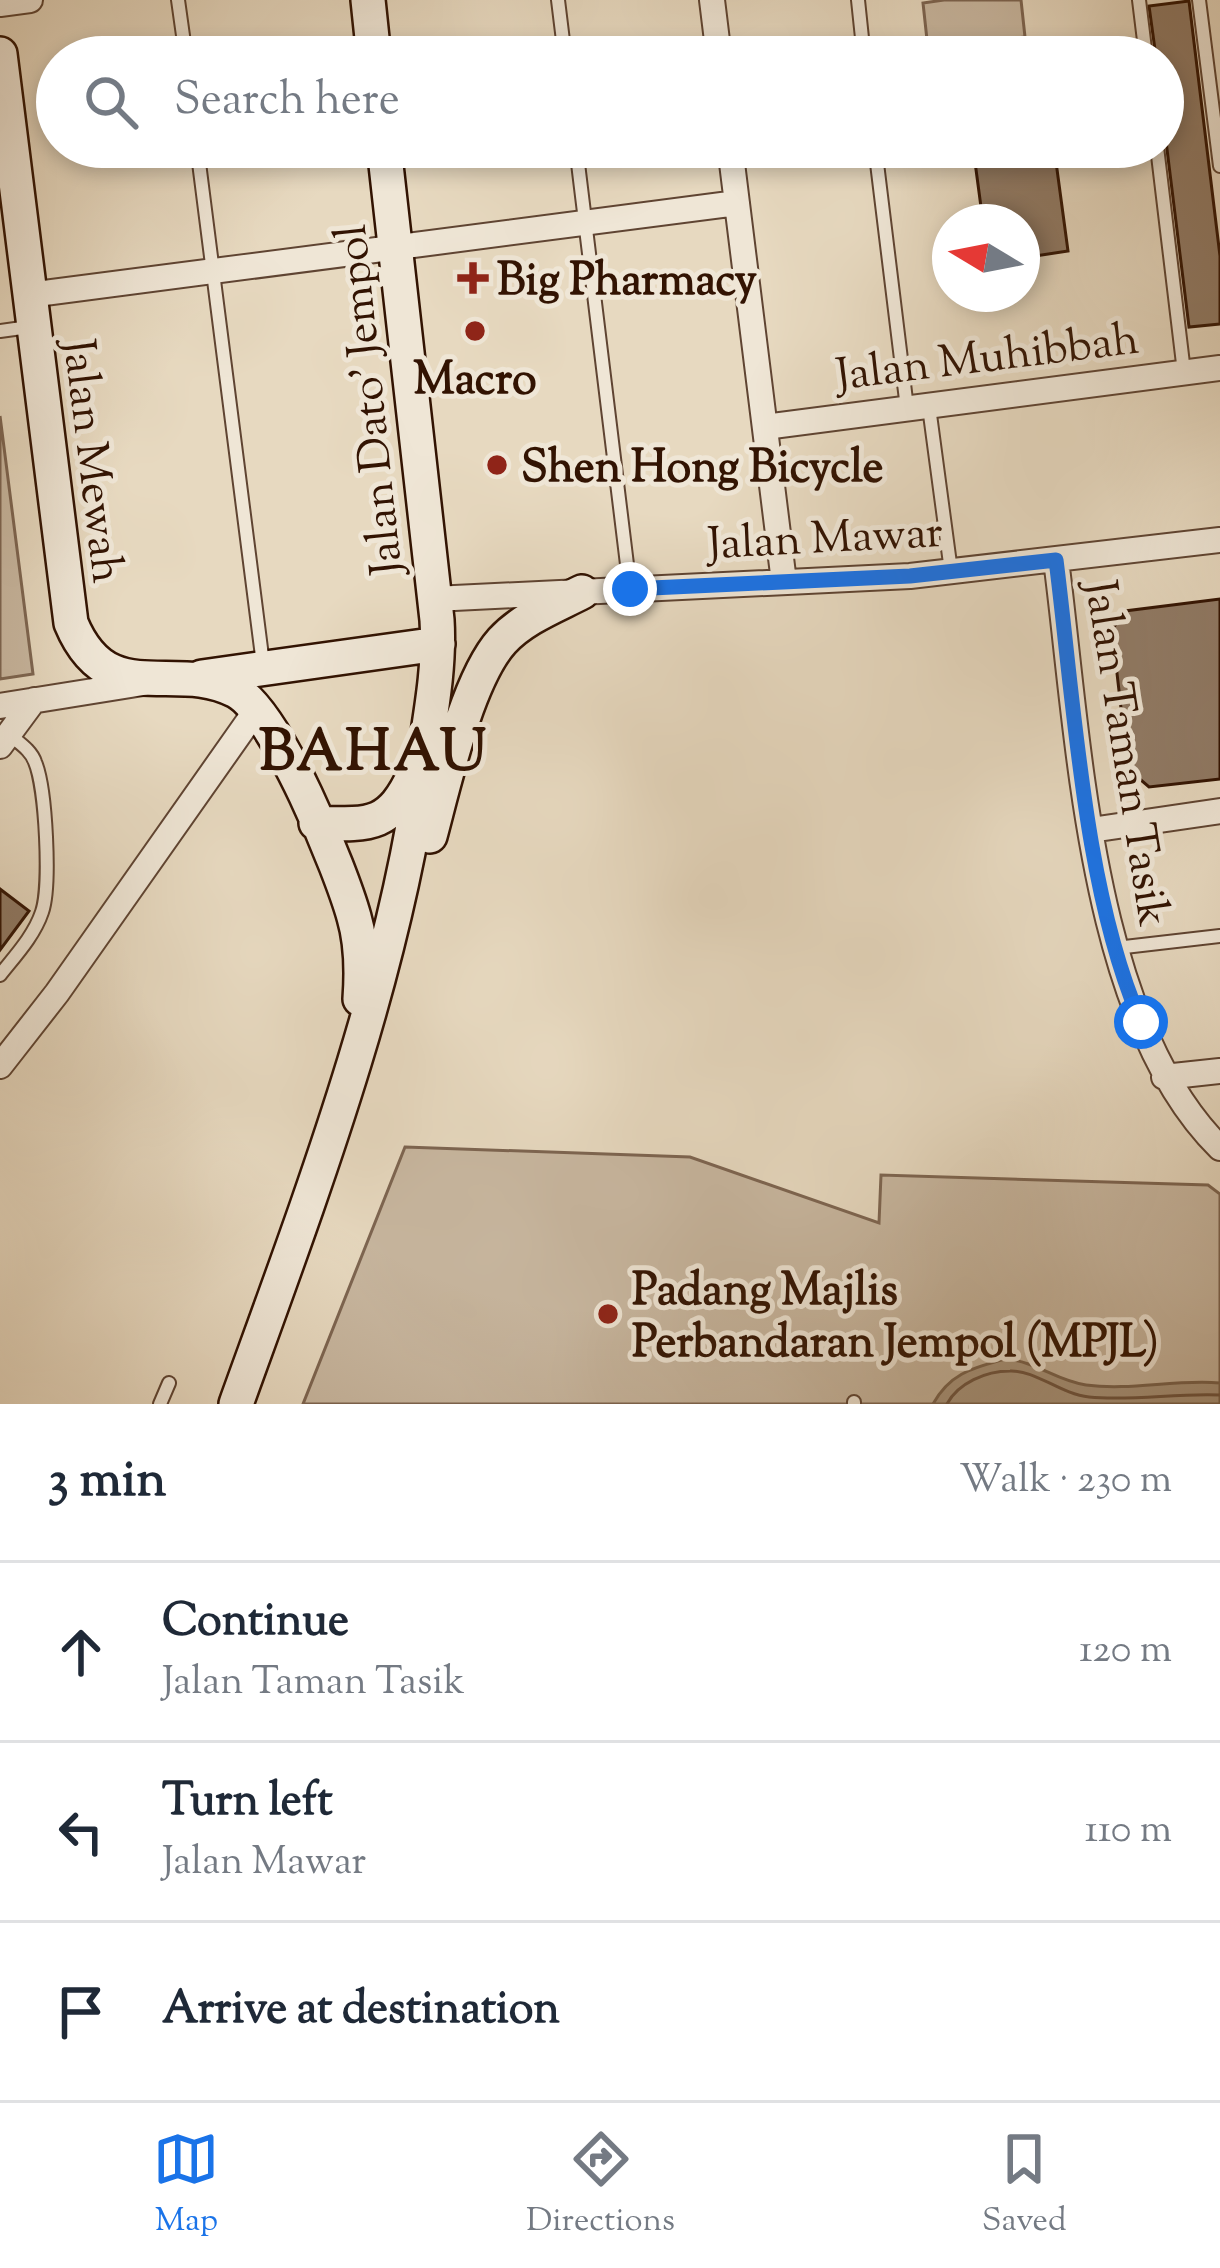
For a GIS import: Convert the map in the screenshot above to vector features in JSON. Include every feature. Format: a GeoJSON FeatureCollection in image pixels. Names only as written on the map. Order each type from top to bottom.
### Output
{"type":"FeatureCollection","features":[{"type":"Feature","properties":{"kind":"main road"},"geometry":{"type":"LineString","coordinates":[[368,0],[372,36]]}},
{"type":"Feature","properties":{"kind":"main road","name":"Jalan Mewah"},"geometry":{"type":"LineString","coordinates":[[0,54],[21,317],[71,623],[81,647],[99,665],[129,678],[218,684],[246,697],[256,709]]}},
{"type":"Feature","properties":{"kind":"main road","name":"Jalan Dato' Jempol"},"geometry":{"type":"LineString","coordinates":[[386,168],[438,644],[392,935]]}},
{"type":"Feature","properties":{"kind":"main road"},"geometry":{"type":"LineString","coordinates":[[236,1404],[392,935],[418,885],[482,670],[520,625],[583,592]]}},
{"type":"Feature","properties":{"kind":"main road"},"geometry":{"type":"LineString","coordinates":[[168,681],[438,644]]}},
{"type":"Feature","properties":{"kind":"main road"},"geometry":{"type":"LineString","coordinates":[[256,709],[287,754],[347,896],[359,940],[355,1053]]}},
{"type":"Feature","properties":{"kind":"main road"},"geometry":{"type":"LineString","coordinates":[[316,823],[381,819],[399,802],[425,749]]}},
{"type":"Feature","properties":{"kind":"street"},"geometry":{"type":"LineString","coordinates":[[0,4],[30,0]]}},
{"type":"Feature","properties":{"kind":"street"},"geometry":{"type":"LineString","coordinates":[[712,0],[716,36]]}},
{"type":"Feature","properties":{"kind":"street"},"geometry":{"type":"LineString","coordinates":[[733,168],[784,582]]}},
{"type":"Feature","properties":{"kind":"street"},"geometry":{"type":"LineString","coordinates":[[21,317],[213,271],[737,203]]}},
{"type":"Feature","properties":{"kind":"street","name":"Jalan Muhibbah"},"geometry":{"type":"LineString","coordinates":[[765,427],[1220,368]]}},
{"type":"Feature","properties":{"kind":"street","name":"Jalan Mawar"},"geometry":{"type":"LineString","coordinates":[[434,599],[951,572],[1220,540]]}},
{"type":"Feature","properties":{"kind":"street","name":"Jalan Taman Tasik"},"geometry":{"type":"LineString","coordinates":[[1056,560],[1091,830],[1116,948],[1130,998],[1164,1076],[1220,1148]]}},
{"type":"Feature","properties":{"kind":"street"},"geometry":{"type":"LineString","coordinates":[[0,706],[168,681]]}},
{"type":"Feature","properties":{"kind":"street"},"geometry":{"type":"LineString","coordinates":[[4,740],[34,700]]}},
{"type":"Feature","properties":{"kind":"street"},"geometry":{"type":"LineString","coordinates":[[0,1066],[57,993],[256,709]]}},
{"type":"Feature","properties":{"kind":"street"},"geometry":{"type":"LineString","coordinates":[[1091,830],[1220,811]]}},
{"type":"Feature","properties":{"kind":"street"},"geometry":{"type":"LineString","coordinates":[[1164,1076],[1220,1071]]}},
{"type":"Feature","properties":{"kind":"lane"},"geometry":{"type":"LineString","coordinates":[[178,0],[182,36]]}},
{"type":"Feature","properties":{"kind":"lane"},"geometry":{"type":"LineString","coordinates":[[558,0],[562,36]]}},
{"type":"Feature","properties":{"kind":"lane"},"geometry":{"type":"LineString","coordinates":[[857,0],[861,36]]}},
{"type":"Feature","properties":{"kind":"lane"},"geometry":{"type":"LineString","coordinates":[[1139,0],[1143,36]]}},
{"type":"Feature","properties":{"kind":"lane"},"geometry":{"type":"LineString","coordinates":[[1199,0],[1220,166]]}},
{"type":"Feature","properties":{"kind":"lane"},"geometry":{"type":"LineString","coordinates":[[200,168],[264,668]]}},
{"type":"Feature","properties":{"kind":"lane"},"geometry":{"type":"LineString","coordinates":[[578,168],[630,589]]}},
{"type":"Feature","properties":{"kind":"lane"},"geometry":{"type":"LineString","coordinates":[[878,168],[951,572]]}},
{"type":"Feature","properties":{"kind":"lane"},"geometry":{"type":"LineString","coordinates":[[1159,168],[1184,372]]}},
{"type":"Feature","properties":{"kind":"lane"},"geometry":{"type":"LineString","coordinates":[[0,975],[35,928],[45,902],[46,838],[38,769],[29,752],[4,740]]}},
{"type":"Feature","properties":{"kind":"lane"},"geometry":{"type":"LineString","coordinates":[[1116,948],[1220,936]]}},
{"type":"Feature","properties":{"kind":"lane"},"geometry":{"type":"LineString","coordinates":[[160,1404],[169,1383]]}},
{"type":"Feature","properties":{"kind":"shaded area"},"geometry":{"type":"Polygon","coordinates":[[[1021,0],[1025,36],[927,36],[923,3],[1021,0]]]}},
{"type":"Feature","properties":{"kind":"shaded area"},"geometry":{"type":"Polygon","coordinates":[[[0,416],[33,674],[0,679],[0,416]]]}},
{"type":"Feature","properties":{"kind":"shaded area","name":"Padang Majlis Perbandaran Jempol (MPJL)"},"geometry":{"type":"Polygon","coordinates":[[[405,1147],[690,1157],[879,1223],[881,1175],[1208,1185],[1220,1194],[1220,1404],[303,1404],[405,1147]]]}},
{"type":"Feature","properties":{"kind":"water"},"geometry":{"type":"Polygon","coordinates":[[[1005,1359],[1086,1385],[1220,1383],[1220,1404],[933,1404],[955,1379],[1005,1359]]]}},
{"type":"Feature","properties":{"kind":"building"},"geometry":{"type":"Polygon","coordinates":[[[1189,1],[1220,256],[1220,324],[1189,327],[1169,168],[1184,168],[1184,36],[1153,36],[1149,6],[1189,1]]]}},
{"type":"Feature","properties":{"kind":"building"},"geometry":{"type":"Polygon","coordinates":[[[976,168],[1057,168],[1068,251],[1040,255],[1040,204],[981,204],[976,168]]]}},
{"type":"Feature","properties":{"kind":"building"},"geometry":{"type":"Polygon","coordinates":[[[1220,599],[1220,779],[1149,787],[1128,769],[1112,630],[1125,611],[1220,599]]]}},
{"type":"Feature","properties":{"kind":"building"},"geometry":{"type":"Polygon","coordinates":[[[0,889],[29,911],[0,950],[0,889]]]}},
{"type":"Feature","properties":{"kind":"place","name":"Big Pharmacy"},"geometry":{"type":"Point","coordinates":[473,278]}},
{"type":"Feature","properties":{"kind":"place","name":"Macro"},"geometry":{"type":"Point","coordinates":[475,331]}},
{"type":"Feature","properties":{"kind":"place","name":"Shen Hong Bicycle"},"geometry":{"type":"Point","coordinates":[497,465]}},
{"type":"Feature","properties":{"kind":"place","name":"Padang Majlis Perbandaran Jempol (MPJL)"},"geometry":{"type":"Point","coordinates":[608,1314]}},
{"type":"Feature","properties":{"kind":"district","name":"BAHAU"},"geometry":{"type":"Point","coordinates":[374,749]}},
{"type":"Feature","properties":{"kind":"route"},"geometry":{"type":"LineString","coordinates":[[630,589],[910,576],[1056,560],[1091,830],[1110,926],[1141,1022]]}}]}
